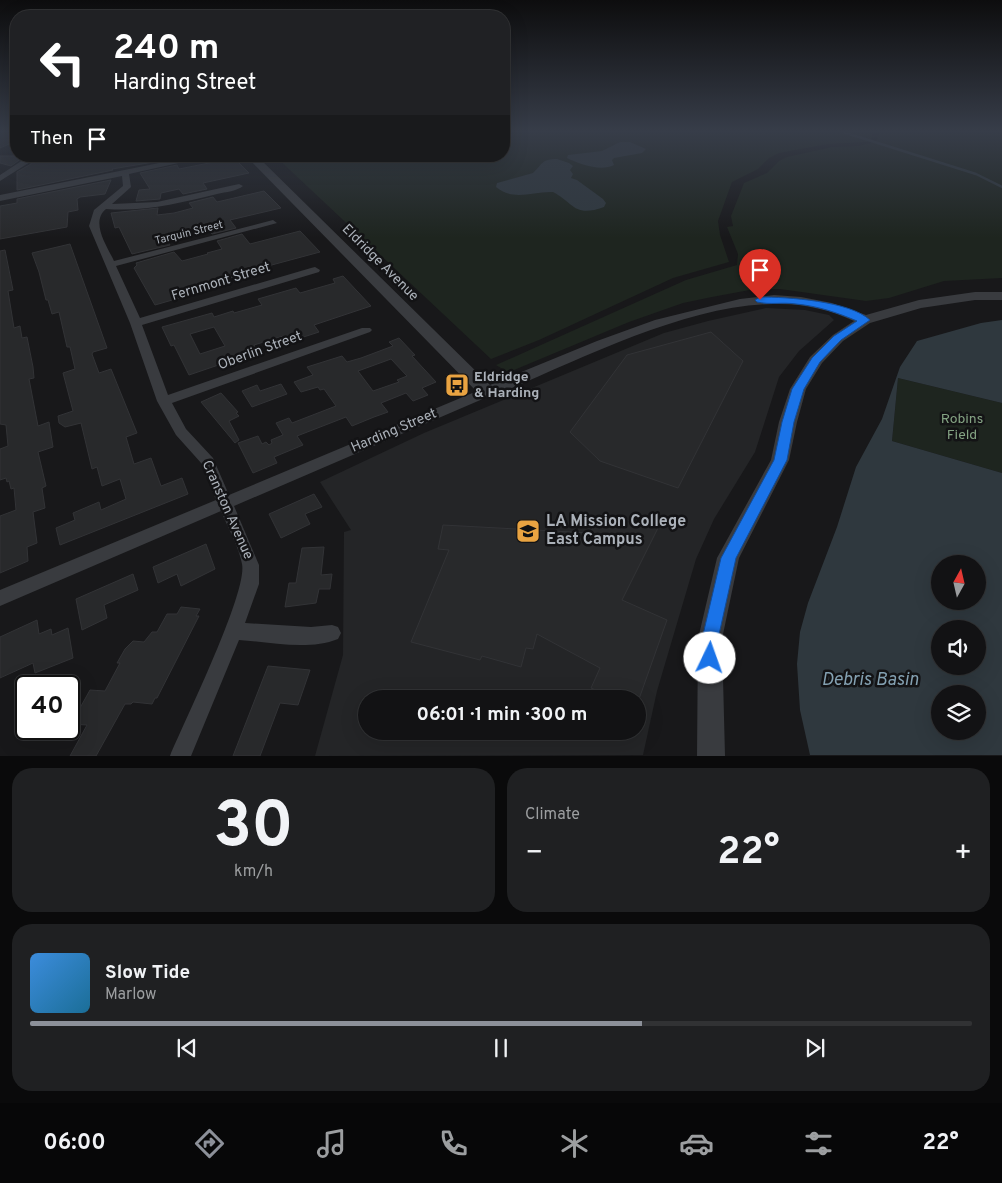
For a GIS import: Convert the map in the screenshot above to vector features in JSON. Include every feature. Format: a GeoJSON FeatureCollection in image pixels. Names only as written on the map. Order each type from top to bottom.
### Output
{"type":"FeatureCollection","features":[{"type":"Feature","properties":{"kind":"street"},"geometry":{"type":"LineString","coordinates":[[0,179],[18,167]]}},
{"type":"Feature","properties":{"kind":"street"},"geometry":{"type":"LineString","coordinates":[[0,198],[149,167]]}},
{"type":"Feature","properties":{"kind":"street","name":"Eldridge Avenue"},"geometry":{"type":"LineString","coordinates":[[262,167],[487,392]]}},
{"type":"Feature","properties":{"kind":"street","name":"Cranston Avenue"},"geometry":{"type":"LineString","coordinates":[[125,172],[127,186],[97,212],[94,226],[136,323],[164,401],[181,432],[208,462],[251,565],[250,584],[233,631],[180,756]]}},
{"type":"Feature","properties":{"kind":"street"},"geometry":{"type":"LineString","coordinates":[[106,206],[152,205],[239,186]]}},
{"type":"Feature","properties":{"kind":"street","name":"Tarquin Street"},"geometry":{"type":"LineString","coordinates":[[110,265],[273,223]]}},
{"type":"Feature","properties":{"kind":"street","name":"Fernmont Street"},"geometry":{"type":"LineString","coordinates":[[136,323],[315,270]]}},
{"type":"Feature","properties":{"kind":"street"},"geometry":{"type":"LineString","coordinates":[[711,756],[710,639],[728,558],[780,460],[788,422],[798,389],[816,360],[838,338],[865,320],[920,304],[975,296],[1002,296]]}},
{"type":"Feature","properties":{"kind":"street","name":"Harding Street"},"geometry":{"type":"LineString","coordinates":[[0,598],[487,392],[647,327],[685,314],[750,301],[774,299],[811,303],[841,310],[865,320]]}},
{"type":"Feature","properties":{"kind":"street","name":"Oberlin Street"},"geometry":{"type":"LineString","coordinates":[[164,401],[366,330]]}},
{"type":"Feature","properties":{"kind":"street"},"geometry":{"type":"LineString","coordinates":[[233,631],[311,636],[332,634]]}},
{"type":"Feature","properties":{"kind":"shaded area","name":"LA Mission College East Campus"},"geometry":{"type":"Polygon","coordinates":[[[766,308],[805,310],[829,315],[834,320],[799,351],[779,377],[755,452],[714,519],[696,559],[657,691],[643,755],[315,756],[343,655],[344,532],[351,530],[320,482],[424,433],[664,333],[766,308]]]}},
{"type":"Feature","properties":{"kind":"green space"},"geometry":{"type":"Polygon","coordinates":[[[287,167],[760,167],[732,182],[718,221],[720,235],[729,262],[673,278],[539,340],[491,359],[287,167]]]}},
{"type":"Feature","properties":{"kind":"green space"},"geometry":{"type":"Polygon","coordinates":[[[773,167],[1002,167],[1002,278],[944,281],[889,298],[866,301],[780,289],[755,289],[683,303],[629,322],[514,370],[506,371],[496,365],[686,280],[737,265],[738,254],[727,227],[733,226],[731,216],[744,183],[767,173],[773,167]]]}},
{"type":"Feature","properties":{"kind":"green space","name":"Robins Field"},"geometry":{"type":"Polygon","coordinates":[[[898,378],[1002,403],[1002,473],[892,441],[898,378]]]}},
{"type":"Feature","properties":{"kind":"water"},"geometry":{"type":"Polygon","coordinates":[[[539,167],[572,167],[570,170],[573,174],[571,178],[577,180],[606,203],[604,207],[586,211],[575,208],[553,192],[517,195],[510,194],[496,187],[497,183],[533,173],[539,167]]]}},
{"type":"Feature","properties":{"kind":"water","name":"Debris Basin"},"geometry":{"type":"Polygon","coordinates":[[[1002,320],[1002,403],[898,378],[892,441],[1002,473],[1002,755],[810,755],[800,710],[797,664],[800,632],[808,603],[837,527],[856,467],[882,419],[900,367],[917,341],[981,323],[1002,320]]]}},
{"type":"Feature","properties":{"kind":"building"},"geometry":{"type":"Polygon","coordinates":[[[25,167],[122,167],[17,190],[17,172],[25,167]]]}},
{"type":"Feature","properties":{"kind":"building"},"geometry":{"type":"Polygon","coordinates":[[[166,167],[178,167],[179,169],[243,167],[249,173],[203,183],[207,189],[183,194],[179,189],[161,193],[160,199],[136,201],[139,190],[150,189],[140,173],[166,167]]]}},
{"type":"Feature","properties":{"kind":"building"},"geometry":{"type":"Polygon","coordinates":[[[111,180],[105,194],[77,199],[78,210],[68,212],[67,227],[0,239],[0,206],[17,203],[17,199],[111,180]]]}},
{"type":"Feature","properties":{"kind":"building"},"geometry":{"type":"Polygon","coordinates":[[[264,191],[281,208],[230,220],[236,228],[212,234],[208,229],[202,228],[181,233],[166,238],[170,245],[132,254],[119,227],[115,228],[111,213],[158,208],[157,215],[174,213],[193,208],[189,203],[213,197],[217,202],[264,191]]]}},
{"type":"Feature","properties":{"kind":"building"},"geometry":{"type":"Polygon","coordinates":[[[300,231],[320,252],[268,266],[272,271],[243,279],[240,275],[197,288],[200,292],[155,305],[134,268],[137,265],[136,263],[174,252],[182,261],[208,254],[222,249],[217,241],[242,234],[250,244],[300,231]]]}},
{"type":"Feature","properties":{"kind":"building"},"geometry":{"type":"Polygon","coordinates":[[[70,244],[107,348],[92,354],[99,373],[111,369],[137,433],[126,437],[134,464],[151,458],[161,486],[182,478],[188,494],[60,545],[56,528],[75,520],[73,513],[99,502],[101,510],[126,499],[120,479],[102,486],[97,467],[92,469],[81,423],[65,427],[59,423],[58,416],[73,411],[63,373],[75,369],[70,347],[67,347],[59,312],[52,314],[32,253],[70,244]]]}},
{"type":"Feature","properties":{"kind":"building"},"geometry":{"type":"Polygon","coordinates":[[[5,250],[13,290],[8,291],[14,328],[20,326],[22,338],[27,337],[34,378],[29,379],[38,426],[49,422],[53,447],[38,452],[46,486],[42,488],[45,508],[33,512],[37,543],[27,547],[28,561],[0,573],[0,516],[16,510],[14,488],[11,489],[6,478],[0,480],[0,449],[8,446],[6,425],[0,424],[0,251],[5,250]]]}},
{"type":"Feature","properties":{"kind":"building"},"geometry":{"type":"Polygon","coordinates":[[[343,276],[371,306],[314,325],[319,332],[288,342],[283,336],[254,345],[255,347],[236,354],[239,358],[189,375],[174,345],[171,346],[162,327],[212,313],[214,317],[233,311],[234,313],[262,305],[258,299],[296,288],[300,293],[335,283],[333,279],[343,276]],[[214,327],[190,334],[200,354],[225,346],[214,327]]]}},
{"type":"Feature","properties":{"kind":"building"},"geometry":{"type":"Polygon","coordinates":[[[711,332],[743,361],[678,488],[600,461],[570,432],[627,355],[711,332]]]}},
{"type":"Feature","properties":{"kind":"building"},"geometry":{"type":"Polygon","coordinates":[[[399,338],[415,355],[412,356],[436,382],[422,388],[428,395],[413,401],[406,393],[381,403],[388,412],[352,426],[346,417],[297,436],[303,445],[274,457],[277,463],[253,473],[238,443],[258,436],[262,444],[266,442],[269,445],[272,443],[271,440],[283,435],[276,423],[289,418],[292,423],[336,406],[324,389],[320,390],[318,387],[301,392],[294,382],[313,375],[307,367],[342,356],[347,362],[361,358],[393,346],[389,342],[399,338]],[[391,359],[358,371],[373,391],[399,382],[397,380],[407,376],[391,359]]]}},
{"type":"Feature","properties":{"kind":"building"},"geometry":{"type":"Polygon","coordinates":[[[281,384],[287,394],[252,407],[242,391],[257,385],[260,391],[281,384]]]}},
{"type":"Feature","properties":{"kind":"building"},"geometry":{"type":"Polygon","coordinates":[[[221,393],[238,412],[236,413],[239,416],[229,421],[239,440],[235,443],[201,402],[221,393]]]}},
{"type":"Feature","properties":{"kind":"building"},"geometry":{"type":"Polygon","coordinates":[[[314,494],[322,507],[305,514],[310,524],[281,538],[269,514],[314,494]]]}},
{"type":"Feature","properties":{"kind":"building"},"geometry":{"type":"Polygon","coordinates":[[[600,515],[659,526],[622,600],[667,620],[642,690],[596,690],[591,688],[600,668],[537,634],[533,649],[526,648],[521,667],[482,656],[480,660],[411,642],[449,550],[438,549],[443,525],[590,533],[600,515]]]}},
{"type":"Feature","properties":{"kind":"building"},"geometry":{"type":"Polygon","coordinates":[[[206,544],[215,569],[181,586],[177,574],[158,583],[153,567],[206,544]]]}},
{"type":"Feature","properties":{"kind":"building"},"geometry":{"type":"Polygon","coordinates":[[[324,547],[321,575],[332,574],[330,589],[319,589],[316,603],[285,607],[289,583],[296,583],[302,548],[324,547]]]}},
{"type":"Feature","properties":{"kind":"building"},"geometry":{"type":"Polygon","coordinates":[[[133,574],[138,590],[104,605],[107,618],[82,630],[76,599],[133,574]]]}},
{"type":"Feature","properties":{"kind":"building"},"geometry":{"type":"Polygon","coordinates":[[[181,607],[200,609],[196,616],[199,616],[157,698],[155,698],[152,704],[133,702],[125,704],[96,756],[70,756],[87,725],[80,725],[80,708],[90,690],[105,691],[120,663],[117,663],[125,649],[133,641],[144,642],[152,632],[157,632],[167,614],[177,614],[181,607]]]}},
{"type":"Feature","properties":{"kind":"building"},"geometry":{"type":"Polygon","coordinates":[[[37,620],[39,634],[51,629],[52,635],[68,628],[73,658],[35,673],[33,663],[0,678],[0,637],[37,620]]]}},
{"type":"Feature","properties":{"kind":"building"},"geometry":{"type":"Polygon","coordinates":[[[268,666],[310,670],[298,705],[280,703],[260,756],[233,756],[268,666]]]}},
{"type":"Feature","properties":{"kind":"waterway"},"geometry":{"type":"LineString","coordinates":[[955,167],[976,174],[1002,187]]}},
{"type":"Feature","properties":{"kind":"place","name":"Eldridge & Harding"},"geometry":{"type":"Point","coordinates":[457,385]}},
{"type":"Feature","properties":{"kind":"place","name":"LA Mission College East Campus"},"geometry":{"type":"Point","coordinates":[528,531]}},
{"type":"Feature","properties":{"kind":"route"},"geometry":{"type":"LineString","coordinates":[[710,658],[710,639],[728,558],[780,460],[788,422],[798,389],[816,360],[838,338],[865,320],[841,310],[819,304],[774,299],[760,300]]}}]}
